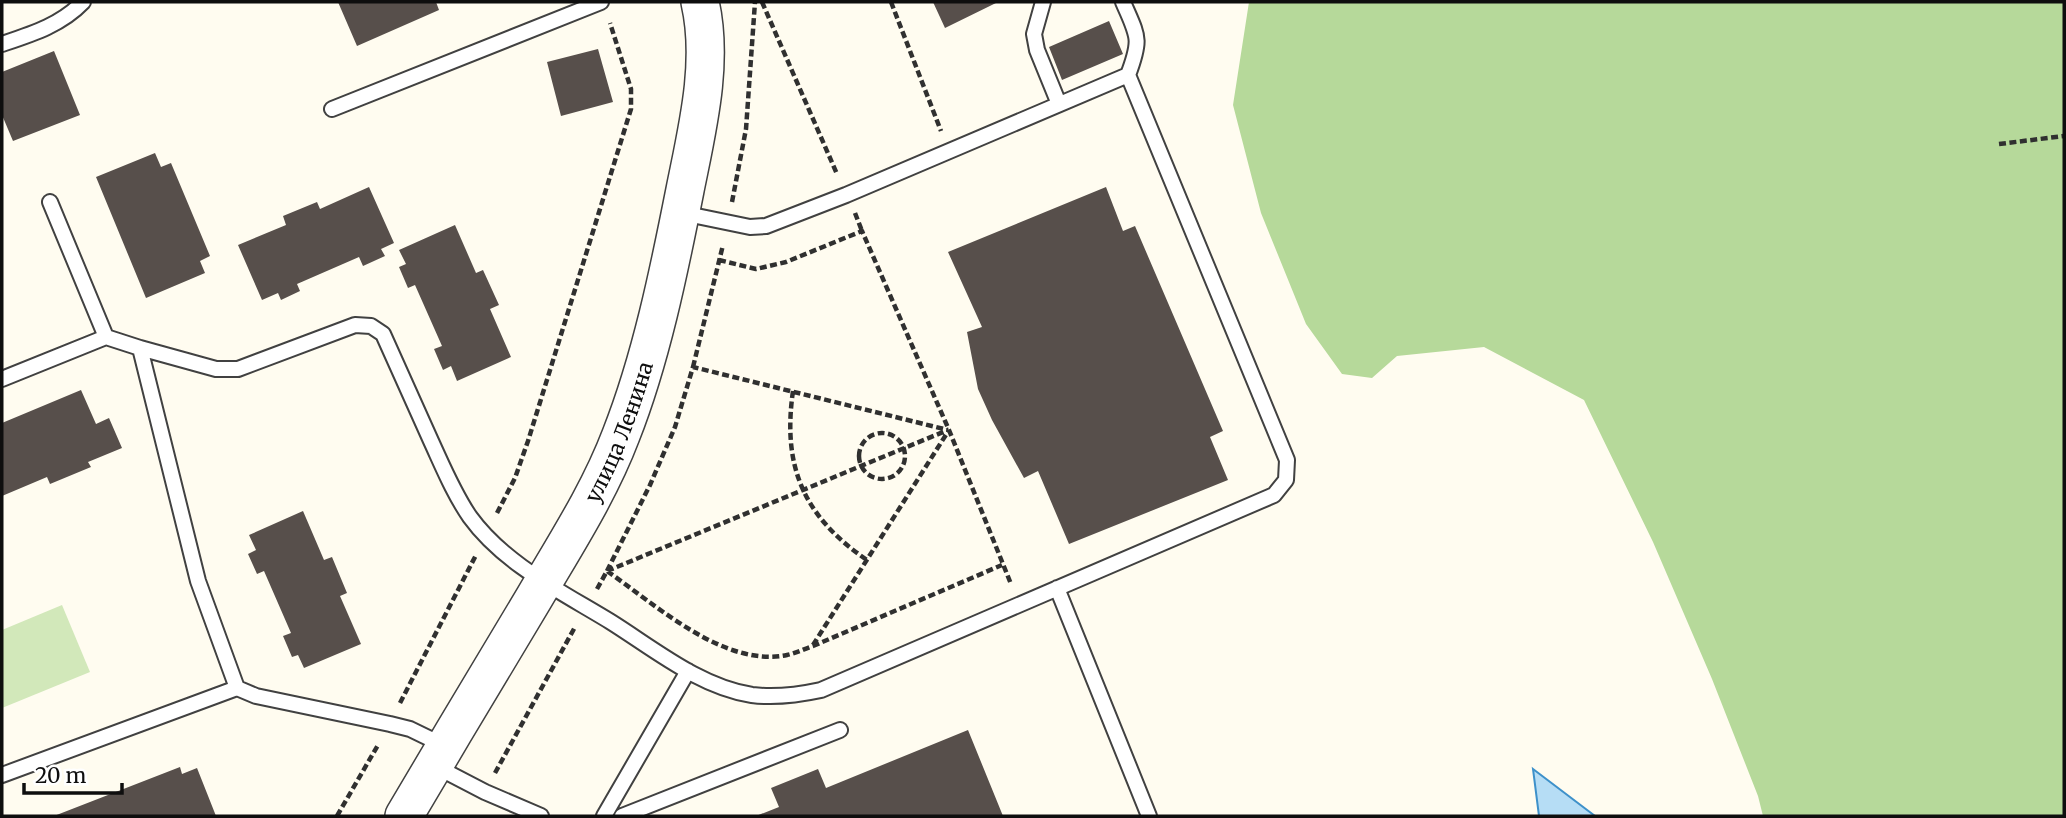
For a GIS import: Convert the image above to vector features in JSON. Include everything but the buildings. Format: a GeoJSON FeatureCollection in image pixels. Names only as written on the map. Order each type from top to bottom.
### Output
{"type":"FeatureCollection","features":[{"type":"Feature","properties":{"kind":"street","name":"улица Ленина"},"geometry":{"type":"LineString","coordinates":[[404,816],[544,581],[600,482],[621,436],[651,335],[680,212],[704,84],[705,45],[700,2]]}},
{"type":"Feature","properties":{"kind":"lane"},"geometry":{"type":"LineString","coordinates":[[2,44],[45,29],[74,11],[83,2]]}},
{"type":"Feature","properties":{"kind":"lane"},"geometry":{"type":"LineString","coordinates":[[1043,2],[1034,34],[1037,50],[1059,104]]}},
{"type":"Feature","properties":{"kind":"lane"},"geometry":{"type":"LineString","coordinates":[[2,379],[106,338],[216,369],[238,369],[355,325],[371,326],[383,334],[452,487],[470,517],[509,557],[688,671],[717,685],[751,695],[788,697],[821,690],[1274,495],[1286,480],[1287,460],[1128,75],[1138,49],[1138,38],[1123,2]]}},
{"type":"Feature","properties":{"kind":"lane"},"geometry":{"type":"LineString","coordinates":[[332,110],[604,8]]}},
{"type":"Feature","properties":{"kind":"lane"},"geometry":{"type":"LineString","coordinates":[[680,212],[750,227],[766,226],[846,195],[1128,75]]}},
{"type":"Feature","properties":{"kind":"lane"},"geometry":{"type":"LineString","coordinates":[[50,202],[106,338]]}},
{"type":"Feature","properties":{"kind":"lane"},"geometry":{"type":"LineString","coordinates":[[140,348],[198,581],[237,688]]}},
{"type":"Feature","properties":{"kind":"lane"},"geometry":{"type":"LineString","coordinates":[[1057,588],[1149,816]]}},
{"type":"Feature","properties":{"kind":"lane"},"geometry":{"type":"LineString","coordinates":[[604,816],[688,671]]}},
{"type":"Feature","properties":{"kind":"lane"},"geometry":{"type":"LineString","coordinates":[[2,775],[237,688],[256,696],[410,729],[485,792],[541,816]]}},
{"type":"Feature","properties":{"kind":"lane"},"geometry":{"type":"LineString","coordinates":[[622,816],[840,730]]}},
{"type":"Feature","properties":{"kind":"path"},"geometry":{"type":"LineString","coordinates":[[755,2],[746,129],[694,367],[676,426],[607,571],[949,430]]}},
{"type":"Feature","properties":{"kind":"path"},"geometry":{"type":"LineString","coordinates":[[762,2],[949,430],[1019,604]]}},
{"type":"Feature","properties":{"kind":"path"},"geometry":{"type":"LineString","coordinates":[[891,2],[949,151]]}},
{"type":"Feature","properties":{"kind":"path"},"geometry":{"type":"LineString","coordinates":[[337,816],[390,724],[486,536],[515,478],[528,441],[631,109],[631,89],[604,8]]}},
{"type":"Feature","properties":{"kind":"path"},"geometry":{"type":"LineString","coordinates":[[1999,144],[2064,136]]}},
{"type":"Feature","properties":{"kind":"path"},"geometry":{"type":"LineString","coordinates":[[719,260],[756,269],[786,262],[862,230]]}},
{"type":"Feature","properties":{"kind":"path"},"geometry":{"type":"LineString","coordinates":[[694,367],[949,430]]}},
{"type":"Feature","properties":{"kind":"path"},"geometry":{"type":"LineString","coordinates":[[793,391],[789,420],[790,447],[803,490],[824,524],[844,544],[867,560]]}},
{"type":"Feature","properties":{"kind":"path"},"geometry":{"type":"LineString","coordinates":[[813,646],[949,430]]}},
{"type":"Feature","properties":{"kind":"path"},"geometry":{"type":"LineString","coordinates":[[886,433],[897,438],[905,448],[906,460],[901,471],[892,478],[880,480],[869,475],[861,466],[859,454],[863,443],[873,435],[886,433]]}},
{"type":"Feature","properties":{"kind":"green space"},"geometry":{"type":"Polygon","coordinates":[[[1249,2],[2064,2],[2064,816],[1763,816],[1758,796],[1712,679],[1653,542],[1584,400],[1484,347],[1397,356],[1372,378],[1342,374],[1306,324],[1261,213],[1233,105],[1249,2]]]}},
{"type":"Feature","properties":{"kind":"green space"},"geometry":{"type":"Polygon","coordinates":[[[62,605],[90,672],[2,708],[2,630],[62,605]]]}},
{"type":"Feature","properties":{"kind":"water"},"geometry":{"type":"Polygon","coordinates":[[[1533,769],[1595,816],[1539,816],[1533,769]]]}}]}
